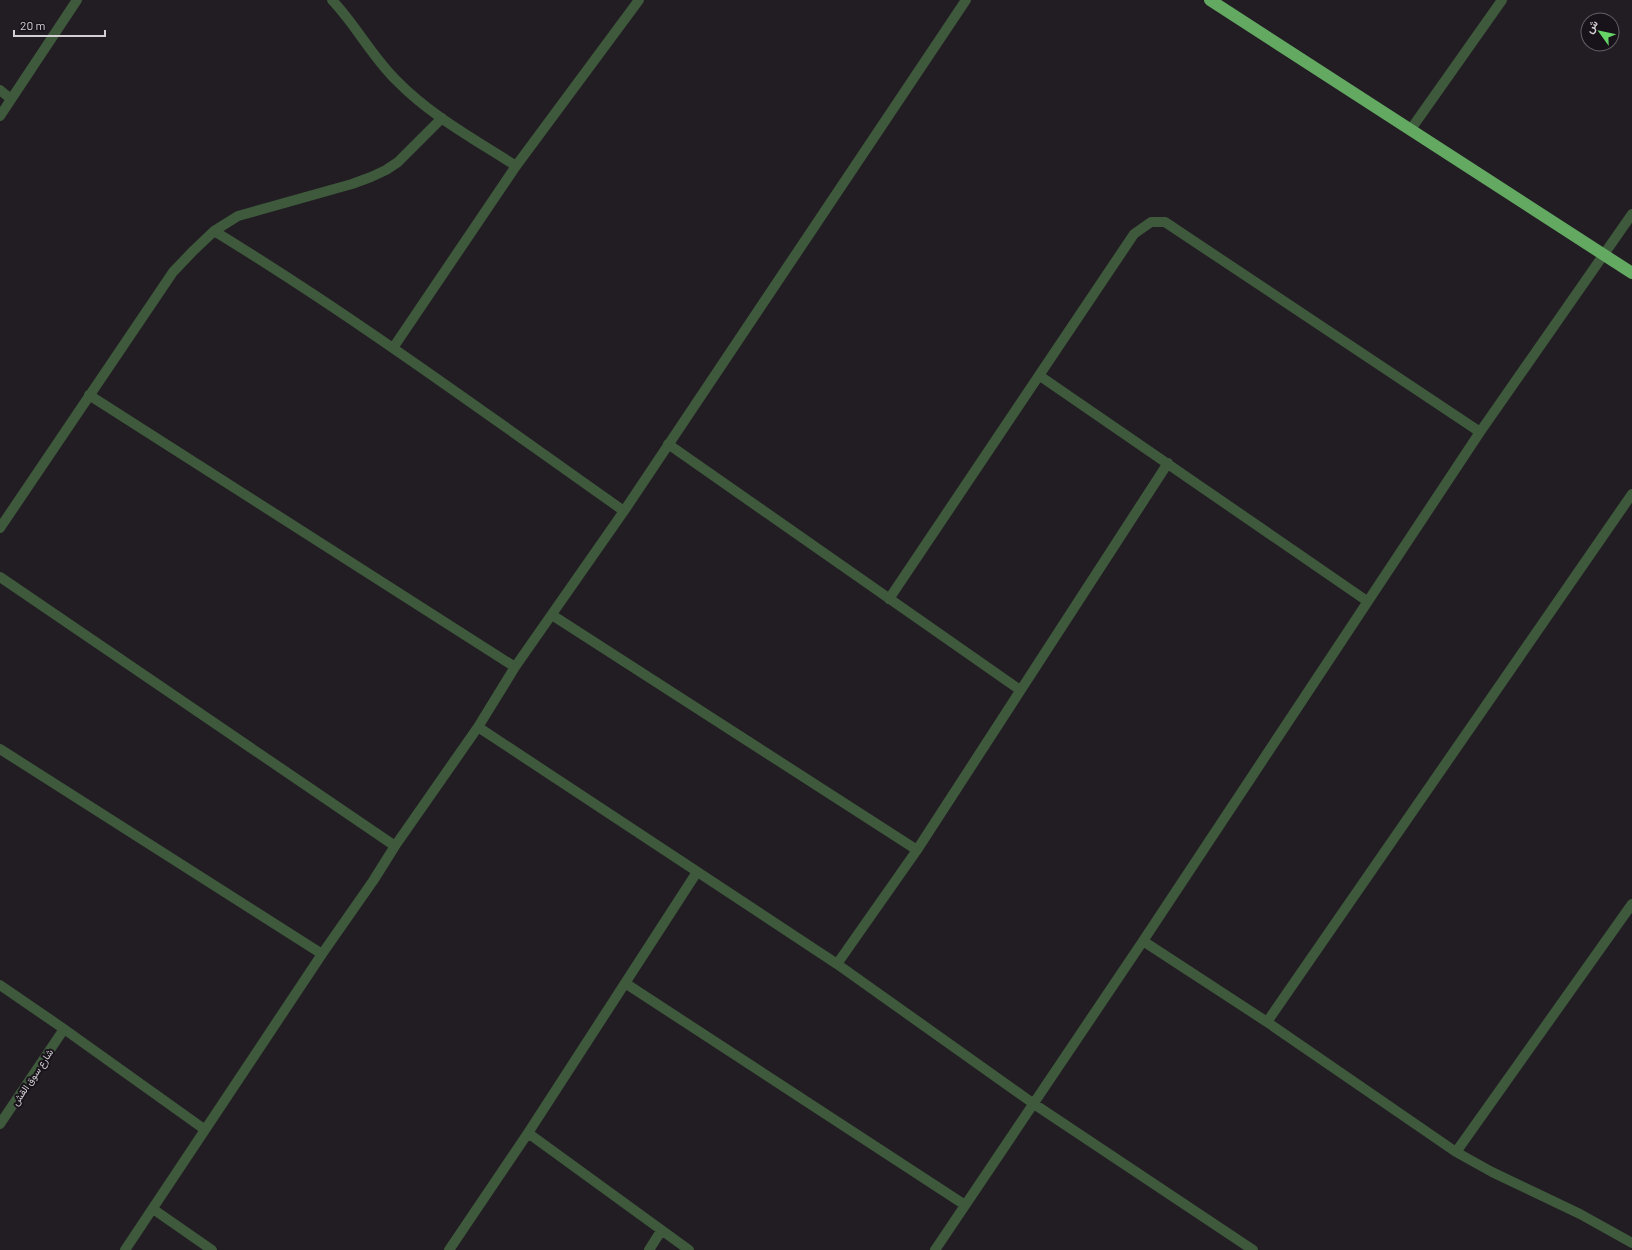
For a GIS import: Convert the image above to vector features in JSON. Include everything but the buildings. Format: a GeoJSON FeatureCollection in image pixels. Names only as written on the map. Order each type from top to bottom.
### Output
{"type":"FeatureCollection","features":[{"type":"Feature","properties":{"kind":"highway"},"geometry":{"type":"LineString","coordinates":[[1210,0],[1632,273]]}},
{"type":"Feature","properties":{"kind":"street"},"geometry":{"type":"LineString","coordinates":[[0,116],[77,0]]}},
{"type":"Feature","properties":{"kind":"street"},"geometry":{"type":"LineString","coordinates":[[332,0],[342,10],[374,55],[396,81],[442,118],[516,166]]}},
{"type":"Feature","properties":{"kind":"street"},"geometry":{"type":"LineString","coordinates":[[393,348],[516,166],[639,0]]}},
{"type":"Feature","properties":{"kind":"street"},"geometry":{"type":"LineString","coordinates":[[125,1250],[204,1129],[373,881],[395,846],[478,727],[515,667],[624,511],[966,0]]}},
{"type":"Feature","properties":{"kind":"street"},"geometry":{"type":"LineString","coordinates":[[1410,129],[1502,0]]}},
{"type":"Feature","properties":{"kind":"street"},"geometry":{"type":"LineString","coordinates":[[0,90],[11,99]]}},
{"type":"Feature","properties":{"kind":"street"},"geometry":{"type":"LineString","coordinates":[[0,528],[173,272],[214,230],[238,216],[371,177],[398,162],[442,118]]}},
{"type":"Feature","properties":{"kind":"street"},"geometry":{"type":"LineString","coordinates":[[935,1250],[1143,941],[1480,432],[1605,255],[1632,214]]}},
{"type":"Feature","properties":{"kind":"street"},"geometry":{"type":"LineString","coordinates":[[889,599],[1134,234],[1151,222],[1165,222],[1480,432]]}},
{"type":"Feature","properties":{"kind":"street"},"geometry":{"type":"LineString","coordinates":[[214,230],[263,260],[393,348],[624,511]]}},
{"type":"Feature","properties":{"kind":"street"},"geometry":{"type":"LineString","coordinates":[[1040,376],[1367,601]]}},
{"type":"Feature","properties":{"kind":"street"},"geometry":{"type":"LineString","coordinates":[[89,395],[515,667]]}},
{"type":"Feature","properties":{"kind":"street"},"geometry":{"type":"LineString","coordinates":[[668,444],[1020,690]]}},
{"type":"Feature","properties":{"kind":"street"},"geometry":{"type":"LineString","coordinates":[[837,964],[917,850],[1168,463]]}},
{"type":"Feature","properties":{"kind":"street"},"geometry":{"type":"LineString","coordinates":[[1267,1022],[1632,494]]}},
{"type":"Feature","properties":{"kind":"street"},"geometry":{"type":"LineString","coordinates":[[0,577],[395,846]]}},
{"type":"Feature","properties":{"kind":"street"},"geometry":{"type":"LineString","coordinates":[[552,615],[917,850]]}},
{"type":"Feature","properties":{"kind":"street"},"geometry":{"type":"LineString","coordinates":[[478,727],[837,964],[1034,1104],[1254,1250]]}},
{"type":"Feature","properties":{"kind":"street"},"geometry":{"type":"LineString","coordinates":[[0,749],[322,954]]}},
{"type":"Feature","properties":{"kind":"street"},"geometry":{"type":"LineString","coordinates":[[449,1250],[528,1133],[698,872]]}},
{"type":"Feature","properties":{"kind":"street"},"geometry":{"type":"LineString","coordinates":[[1456,1152],[1632,904]]}},
{"type":"Feature","properties":{"kind":"street"},"geometry":{"type":"LineString","coordinates":[[1143,941],[1267,1022],[1456,1152],[1492,1172],[1580,1214],[1632,1243]]}},
{"type":"Feature","properties":{"kind":"street"},"geometry":{"type":"LineString","coordinates":[[625,983],[965,1205]]}},
{"type":"Feature","properties":{"kind":"street"},"geometry":{"type":"LineString","coordinates":[[0,986],[64,1029],[204,1129]]}},
{"type":"Feature","properties":{"kind":"street","name":"شارع سوق القش"},"geometry":{"type":"LineString","coordinates":[[0,1124],[64,1029]]}},
{"type":"Feature","properties":{"kind":"street"},"geometry":{"type":"LineString","coordinates":[[528,1133],[689,1250]]}},
{"type":"Feature","properties":{"kind":"street"},"geometry":{"type":"LineString","coordinates":[[153,1209],[212,1250]]}},
{"type":"Feature","properties":{"kind":"street"},"geometry":{"type":"LineString","coordinates":[[649,1250],[661,1231]]}}]}
